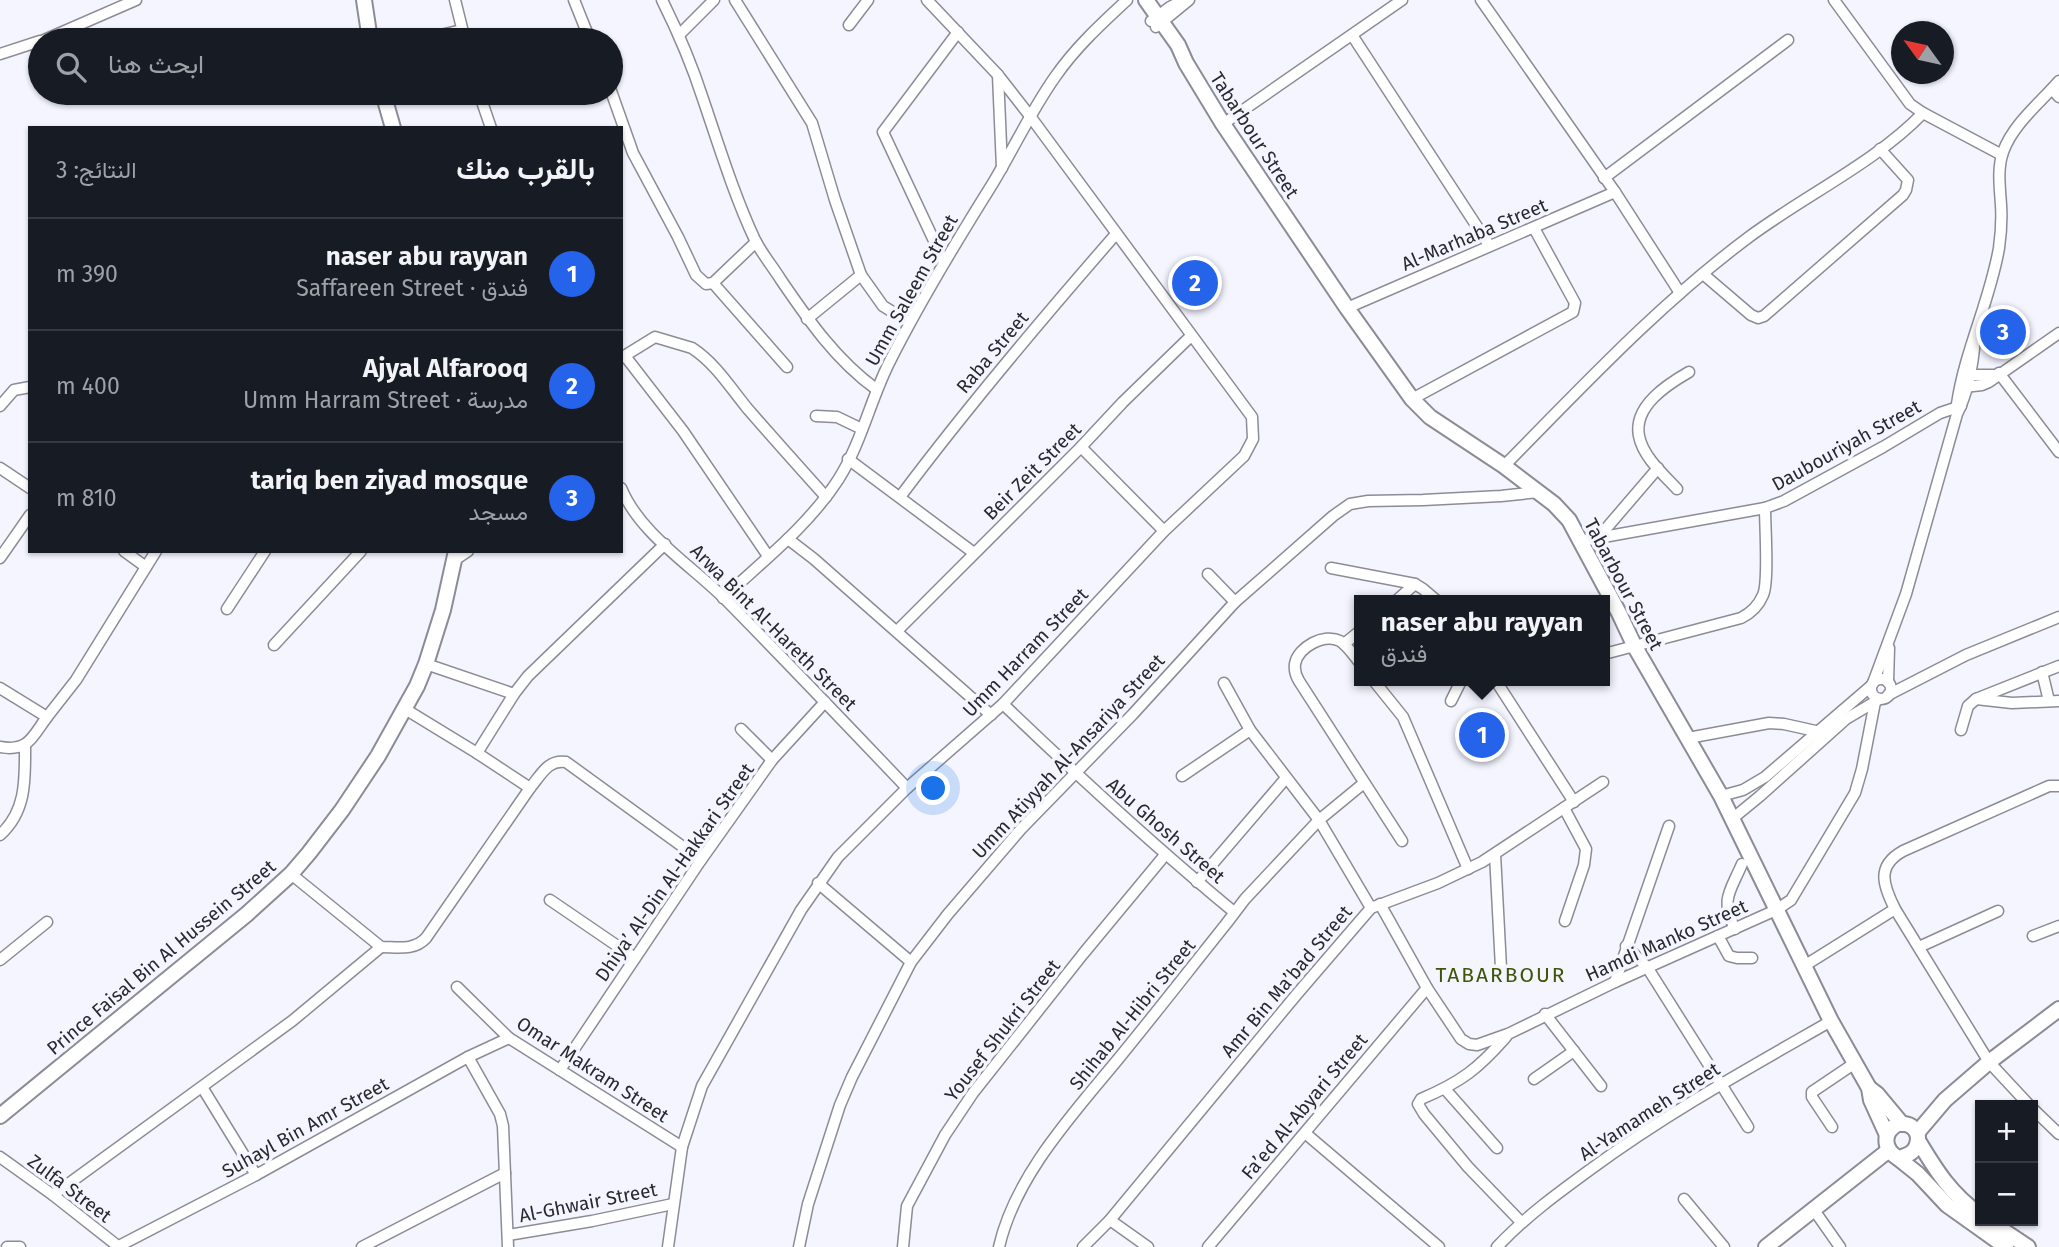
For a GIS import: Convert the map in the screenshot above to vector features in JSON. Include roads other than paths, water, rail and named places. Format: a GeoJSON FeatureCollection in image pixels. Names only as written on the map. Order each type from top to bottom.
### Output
{"type":"FeatureCollection","features":[{"type":"Feature","properties":{"kind":"street"},"geometry":{"type":"LineString","coordinates":[[72,28],[136,0]]}},
{"type":"Feature","properties":{"kind":"street"},"geometry":{"type":"LineString","coordinates":[[364,0],[368,28]]}},
{"type":"Feature","properties":{"kind":"street"},"geometry":{"type":"LineString","coordinates":[[455,0],[461,28]]}},
{"type":"Feature","properties":{"kind":"street"},"geometry":{"type":"LineString","coordinates":[[574,0],[585,28]]}},
{"type":"Feature","properties":{"kind":"street"},"geometry":{"type":"LineString","coordinates":[[663,0],[703,96],[722,156],[756,242],[807,320],[842,361],[876,389]]}},
{"type":"Feature","properties":{"kind":"street"},"geometry":{"type":"LineString","coordinates":[[679,35],[714,0]]}},
{"type":"Feature","properties":{"kind":"street"},"geometry":{"type":"LineString","coordinates":[[735,0],[812,123],[861,275],[883,306],[909,322]]}},
{"type":"Feature","properties":{"kind":"street"},"geometry":{"type":"LineString","coordinates":[[849,25],[868,0]]}},
{"type":"Feature","properties":{"kind":"street","name":"Umm Harram Street"},"geometry":{"type":"LineString","coordinates":[[667,1247],[682,1147],[695,1104],[712,1065],[818,883],[838,857],[907,788],[1003,705],[1164,531],[1244,456],[1253,439],[1252,417],[1030,116],[998,75],[928,0]]}},
{"type":"Feature","properties":{"kind":"street","name":"Umm Saleem Street"},"geometry":{"type":"LineString","coordinates":[[1100,25],[1119,0]]}},
{"type":"Feature","properties":{"kind":"street","name":"Umm Saleem Street"},"geometry":{"type":"LineString","coordinates":[[723,598],[814,513],[839,478],[862,429],[876,389],[909,322],[1002,168],[1030,116],[1075,51],[1127,0]]}},
{"type":"Feature","properties":{"kind":"street","name":"Tabarbour Street"},"geometry":{"type":"LineString","coordinates":[[1135,0],[1157,22]]}},
{"type":"Feature","properties":{"kind":"street","name":"Tabarbour Street"},"geometry":{"type":"LineString","coordinates":[[1146,0],[1157,22],[1223,124],[1412,399],[1439,424],[1504,466],[1560,509],[1581,541],[1609,595]]}},
{"type":"Feature","properties":{"kind":"street"},"geometry":{"type":"LineString","coordinates":[[1157,22],[1188,0]]}},
{"type":"Feature","properties":{"kind":"street"},"geometry":{"type":"LineString","coordinates":[[1223,124],[1402,0]]}},
{"type":"Feature","properties":{"kind":"street"},"geometry":{"type":"LineString","coordinates":[[1481,0],[1615,192],[1680,293]]}},
{"type":"Feature","properties":{"kind":"street"},"geometry":{"type":"LineString","coordinates":[[1834,0],[1910,104],[2002,155]]}},
{"type":"Feature","properties":{"kind":"street"},"geometry":{"type":"LineString","coordinates":[[944,262],[883,132],[958,32]]}},
{"type":"Feature","properties":{"kind":"street"},"geometry":{"type":"LineString","coordinates":[[1352,35],[1489,245]]}},
{"type":"Feature","properties":{"kind":"street"},"geometry":{"type":"LineString","coordinates":[[1604,178],[1788,40]]}},
{"type":"Feature","properties":{"kind":"street"},"geometry":{"type":"LineString","coordinates":[[0,54],[28,45]]}},
{"type":"Feature","properties":{"kind":"street"},"geometry":{"type":"LineString","coordinates":[[998,75],[1002,168]]}},
{"type":"Feature","properties":{"kind":"street"},"geometry":{"type":"LineString","coordinates":[[2059,81],[2055,93],[2015,131],[2002,155],[2001,232],[1998,252],[1975,338],[1966,357],[1964,387],[1906,594],[1872,685],[1873,695],[1918,679],[1965,655],[2059,617]]}},
{"type":"Feature","properties":{"kind":"street"},"geometry":{"type":"LineString","coordinates":[[386,105],[392,126]]}},
{"type":"Feature","properties":{"kind":"street"},"geometry":{"type":"LineString","coordinates":[[483,105],[490,126]]}},
{"type":"Feature","properties":{"kind":"street"},"geometry":{"type":"LineString","coordinates":[[615,105],[620,126]]}},
{"type":"Feature","properties":{"kind":"street"},"geometry":{"type":"LineString","coordinates":[[1504,466],[1680,293],[1786,212],[1880,149],[1923,113]]}},
{"type":"Feature","properties":{"kind":"street"},"geometry":{"type":"LineString","coordinates":[[623,136],[628,155],[678,237],[701,281],[713,284],[756,242]]}},
{"type":"Feature","properties":{"kind":"street"},"geometry":{"type":"LineString","coordinates":[[1703,274],[1751,315],[1758,318],[1764,316],[1895,204],[1906,190],[1906,177],[1880,149]]}},
{"type":"Feature","properties":{"kind":"street","name":"Al-Marhaba Street"},"geometry":{"type":"LineString","coordinates":[[1347,308],[1615,192]]}},
{"type":"Feature","properties":{"kind":"street"},"geometry":{"type":"LineString","coordinates":[[1412,399],[1573,312],[1575,303],[1534,228]]}},
{"type":"Feature","properties":{"kind":"street","name":"Raba Street"},"geometry":{"type":"LineString","coordinates":[[900,496],[1009,357],[1116,234]]}},
{"type":"Feature","properties":{"kind":"street"},"geometry":{"type":"LineString","coordinates":[[807,320],[861,275]]}},
{"type":"Feature","properties":{"kind":"street"},"geometry":{"type":"LineString","coordinates":[[713,284],[787,368]]}},
{"type":"Feature","properties":{"kind":"street"},"geometry":{"type":"LineString","coordinates":[[1964,387],[1982,385],[2059,333]]}},
{"type":"Feature","properties":{"kind":"street","name":"Beir Zeit Street"},"geometry":{"type":"LineString","coordinates":[[897,631],[1191,336]]}},
{"type":"Feature","properties":{"kind":"street"},"geometry":{"type":"LineString","coordinates":[[768,556],[683,431],[623,357],[650,339],[661,337],[692,348],[703,356],[826,497]]}},
{"type":"Feature","properties":{"kind":"street"},"geometry":{"type":"LineString","coordinates":[[1677,489],[1644,449],[1639,437],[1639,425],[1644,411],[1658,393],[1689,372]]}},
{"type":"Feature","properties":{"kind":"street"},"geometry":{"type":"LineString","coordinates":[[1966,375],[1998,374]]}},
{"type":"Feature","properties":{"kind":"street"},"geometry":{"type":"LineString","coordinates":[[1998,374],[2059,452]]}},
{"type":"Feature","properties":{"kind":"street"},"geometry":{"type":"LineString","coordinates":[[0,406],[14,390],[28,387]]}},
{"type":"Feature","properties":{"kind":"street","name":"Daubouriyah Street"},"geometry":{"type":"LineString","coordinates":[[1581,541],[1765,508],[1805,490],[1940,412],[1958,408]]}},
{"type":"Feature","properties":{"kind":"street"},"geometry":{"type":"LineString","coordinates":[[816,416],[837,417],[862,429]]}},
{"type":"Feature","properties":{"kind":"street"},"geometry":{"type":"LineString","coordinates":[[1081,447],[1164,531]]}},
{"type":"Feature","properties":{"kind":"street"},"geometry":{"type":"LineString","coordinates":[[848,459],[974,553]]}},
{"type":"Feature","properties":{"kind":"street"},"geometry":{"type":"LineString","coordinates":[[0,468],[28,487]]}},
{"type":"Feature","properties":{"kind":"street"},"geometry":{"type":"LineString","coordinates":[[1598,538],[1658,468]]}},
{"type":"Feature","properties":{"kind":"street","name":"Arwa Bint Al-Hareth Street"},"geometry":{"type":"LineString","coordinates":[[623,492],[638,518],[723,598],[907,788]]}},
{"type":"Feature","properties":{"kind":"street","name":"Umm Atiyyah Al-Ansariya Street"},"geometry":{"type":"LineString","coordinates":[[799,1247],[808,1203],[840,1105],[911,962],[948,914],[1042,806],[1133,714],[1235,602],[1350,504],[1539,492]]}},
{"type":"Feature","properties":{"kind":"street"},"geometry":{"type":"LineString","coordinates":[[1610,653],[1751,613],[1765,590],[1765,508]]}},
{"type":"Feature","properties":{"kind":"street"},"geometry":{"type":"LineString","coordinates":[[0,557],[28,518]]}},
{"type":"Feature","properties":{"kind":"street"},"geometry":{"type":"LineString","coordinates":[[788,539],[991,715]]}},
{"type":"Feature","properties":{"kind":"street"},"geometry":{"type":"LineString","coordinates":[[477,753],[514,694],[546,657],[665,544]]}},
{"type":"Feature","properties":{"kind":"street"},"geometry":{"type":"LineString","coordinates":[[127,553],[146,567]]}},
{"type":"Feature","properties":{"kind":"street"},"geometry":{"type":"LineString","coordinates":[[0,747],[17,749],[25,746],[76,680],[155,553]]}},
{"type":"Feature","properties":{"kind":"street"},"geometry":{"type":"LineString","coordinates":[[227,609],[264,553]]}},
{"type":"Feature","properties":{"kind":"street"},"geometry":{"type":"LineString","coordinates":[[274,645],[359,553]]}},
{"type":"Feature","properties":{"kind":"street","name":"Prince Faisal Bin Al Hussein Street"},"geometry":{"type":"LineString","coordinates":[[0,1116],[247,914],[309,853],[378,756],[405,709],[426,664],[460,554]]}},
{"type":"Feature","properties":{"kind":"street"},"geometry":{"type":"LineString","coordinates":[[1331,568],[1415,584],[1430,595]]}},
{"type":"Feature","properties":{"kind":"street"},"geometry":{"type":"LineString","coordinates":[[1208,574],[1235,602]]}},
{"type":"Feature","properties":{"kind":"street"},"geometry":{"type":"LineString","coordinates":[[1402,595],[1415,584]]}},
{"type":"Feature","properties":{"kind":"street","name":"Tabarbour Street"},"geometry":{"type":"LineString","coordinates":[[1610,598],[1635,647],[1721,796],[1831,1021],[1868,1088],[1891,1148],[1947,1205],[2006,1247]]}},
{"type":"Feature","properties":{"kind":"street"},"geometry":{"type":"LineString","coordinates":[[1344,644],[1354,636]]}},
{"type":"Feature","properties":{"kind":"street"},"geometry":{"type":"LineString","coordinates":[[1354,656],[1344,644],[1330,639],[1312,643],[1298,656],[1294,670],[1402,841]]}},
{"type":"Feature","properties":{"kind":"street","name":"Hamdi Manko Street"},"geometry":{"type":"LineString","coordinates":[[1224,683],[1250,730],[1319,820],[1461,1039],[1478,1045],[1508,1034],[1545,1014],[1735,929],[1791,900],[1855,793],[1884,692],[1889,641]]}},
{"type":"Feature","properties":{"kind":"street"},"geometry":{"type":"LineString","coordinates":[[426,664],[514,694]]}},
{"type":"Feature","properties":{"kind":"street"},"geometry":{"type":"LineString","coordinates":[[1961,730],[1968,706],[1976,699],[2059,666]]}},
{"type":"Feature","properties":{"kind":"street"},"geometry":{"type":"LineString","coordinates":[[1976,699],[2012,703],[2054,701],[2042,672]]}},
{"type":"Feature","properties":{"kind":"street"},"geometry":{"type":"LineString","coordinates":[[1721,796],[1735,793],[1757,782],[1882,679],[1884,692]]}},
{"type":"Feature","properties":{"kind":"street"},"geometry":{"type":"LineString","coordinates":[[1378,686],[1402,717],[1468,869]]}},
{"type":"Feature","properties":{"kind":"street"},"geometry":{"type":"LineString","coordinates":[[1451,701],[1458,686]]}},
{"type":"Feature","properties":{"kind":"street"},"geometry":{"type":"LineString","coordinates":[[1499,686],[1569,805],[1586,849],[1584,865],[1565,920]]}},
{"type":"Feature","properties":{"kind":"street"},"geometry":{"type":"LineString","coordinates":[[0,688],[47,717]]}},
{"type":"Feature","properties":{"kind":"street"},"geometry":{"type":"LineString","coordinates":[[1732,818],[1846,719],[1884,692]]}},
{"type":"Feature","properties":{"kind":"street","name":"Dhiya’ Al-Din Al-Hakkari Street"},"geometry":{"type":"LineString","coordinates":[[561,1070],[701,860],[772,760],[825,702]]}},
{"type":"Feature","properties":{"kind":"street","name":"Abu Ghosh Street"},"geometry":{"type":"LineString","coordinates":[[1003,705],[1165,855],[1234,912]]}},
{"type":"Feature","properties":{"kind":"street"},"geometry":{"type":"LineString","coordinates":[[405,709],[530,788]]}},
{"type":"Feature","properties":{"kind":"street"},"geometry":{"type":"LineString","coordinates":[[1688,738],[1769,723],[1820,732]]}},
{"type":"Feature","properties":{"kind":"street"},"geometry":{"type":"LineString","coordinates":[[741,729],[772,760]]}},
{"type":"Feature","properties":{"kind":"street"},"geometry":{"type":"LineString","coordinates":[[1182,776],[1250,730]]}},
{"type":"Feature","properties":{"kind":"street"},"geometry":{"type":"LineString","coordinates":[[0,835],[15,818],[21,803],[26,779],[25,746]]}},
{"type":"Feature","properties":{"kind":"street"},"geometry":{"type":"LineString","coordinates":[[53,1195],[292,1021],[381,947],[412,946],[422,942],[549,765],[557,761],[566,762],[701,860]]}},
{"type":"Feature","properties":{"kind":"street"},"geometry":{"type":"LineString","coordinates":[[1197,882],[1286,778]]}},
{"type":"Feature","properties":{"kind":"street","name":"Amr Bin Ma’bad Street"},"geometry":{"type":"LineString","coordinates":[[1083,1247],[1110,1220],[1297,994],[1375,906],[1468,869],[1603,782]]}},
{"type":"Feature","properties":{"kind":"street","name":"Shihab Al-Hibri Street"},"geometry":{"type":"LineString","coordinates":[[999,1247],[1017,1196],[1052,1142],[1234,912],[1319,820],[1364,783]]}},
{"type":"Feature","properties":{"kind":"street"},"geometry":{"type":"LineString","coordinates":[[2024,1100],[1989,1062],[1895,909],[1887,892],[1884,873],[1893,856],[2049,786],[2059,786]]}},
{"type":"Feature","properties":{"kind":"street"},"geometry":{"type":"LineString","coordinates":[[1615,982],[1669,826]]}},
{"type":"Feature","properties":{"kind":"street"},"geometry":{"type":"LineString","coordinates":[[1495,854],[1501,968]]}},
{"type":"Feature","properties":{"kind":"street","name":"Yousef Shukri Street"},"geometry":{"type":"LineString","coordinates":[[903,1247],[907,1206],[945,1135],[973,1093],[1165,855]]}},
{"type":"Feature","properties":{"kind":"street"},"geometry":{"type":"LineString","coordinates":[[1735,929],[1727,915],[1727,900],[1742,864]]}},
{"type":"Feature","properties":{"kind":"street"},"geometry":{"type":"LineString","coordinates":[[290,874],[381,947]]}},
{"type":"Feature","properties":{"kind":"street"},"geometry":{"type":"LineString","coordinates":[[818,883],[911,962]]}},
{"type":"Feature","properties":{"kind":"street"},"geometry":{"type":"LineString","coordinates":[[550,900],[635,958]]}},
{"type":"Feature","properties":{"kind":"street"},"geometry":{"type":"LineString","coordinates":[[1804,966],[1895,909]]}},
{"type":"Feature","properties":{"kind":"street"},"geometry":{"type":"LineString","coordinates":[[1919,947],[1998,911]]}},
{"type":"Feature","properties":{"kind":"street"},"geometry":{"type":"LineString","coordinates":[[0,960],[47,922]]}},
{"type":"Feature","properties":{"kind":"street"},"geometry":{"type":"LineString","coordinates":[[2033,936],[2059,926]]}},
{"type":"Feature","properties":{"kind":"street"},"geometry":{"type":"LineString","coordinates":[[1718,936],[1729,956],[1752,958]]}},
{"type":"Feature","properties":{"kind":"street"},"geometry":{"type":"LineString","coordinates":[[1626,946],[1647,967],[1748,1127]]}},
{"type":"Feature","properties":{"kind":"street","name":"Omar Makram Street"},"geometry":{"type":"LineString","coordinates":[[457,987],[509,1038],[682,1147]]}},
{"type":"Feature","properties":{"kind":"street","name":"Fa’ed Al-Abyari Street"},"geometry":{"type":"LineString","coordinates":[[1208,1247],[1427,988]]}},
{"type":"Feature","properties":{"kind":"street"},"geometry":{"type":"LineString","coordinates":[[1766,1247],[1891,1148],[1894,1125],[1904,1124],[1945,1100],[1989,1062],[2059,1009]]}},
{"type":"Feature","properties":{"kind":"street"},"geometry":{"type":"LineString","coordinates":[[1545,1014],[1601,1086]]}},
{"type":"Feature","properties":{"kind":"street","name":"Al-Yamameh Street"},"geometry":{"type":"LineString","coordinates":[[1497,1247],[1521,1222],[1657,1122],[1831,1021]]}},
{"type":"Feature","properties":{"kind":"street"},"geometry":{"type":"LineString","coordinates":[[1508,1034],[1461,1080],[1419,1101],[1420,1109],[1468,1167],[1521,1222]]}},
{"type":"Feature","properties":{"kind":"street","name":"Suhayl Bin Amr Street"},"geometry":{"type":"LineString","coordinates":[[118,1247],[256,1175],[468,1057],[509,1038]]}},
{"type":"Feature","properties":{"kind":"street"},"geometry":{"type":"LineString","coordinates":[[1534,1079],[1574,1051]]}},
{"type":"Feature","properties":{"kind":"street"},"geometry":{"type":"LineString","coordinates":[[468,1057],[501,1118],[504,1133],[508,1247]]}},
{"type":"Feature","properties":{"kind":"street"},"geometry":{"type":"LineString","coordinates":[[1832,1127],[1812,1093],[1855,1063]]}},
{"type":"Feature","properties":{"kind":"street"},"geometry":{"type":"LineString","coordinates":[[202,1087],[256,1175]]}},
{"type":"Feature","properties":{"kind":"street","name":"Tabarbour Street"},"geometry":{"type":"LineString","coordinates":[[1868,1088],[1877,1094],[1904,1124],[1912,1127],[1918,1137]]}},
{"type":"Feature","properties":{"kind":"street"},"geometry":{"type":"LineString","coordinates":[[1445,1089],[1497,1148]]}},
{"type":"Feature","properties":{"kind":"street"},"geometry":{"type":"LineString","coordinates":[[1891,1148],[1912,1153],[1918,1137],[1945,1100]]}},
{"type":"Feature","properties":{"kind":"street"},"geometry":{"type":"LineString","coordinates":[[2038,1114],[2059,1134]]}},
{"type":"Feature","properties":{"kind":"street"},"geometry":{"type":"LineString","coordinates":[[1305,1133],[1439,1247]]}},
{"type":"Feature","properties":{"kind":"street"},"geometry":{"type":"LineString","coordinates":[[1918,1137],[1937,1173],[1952,1192],[1975,1211]]}},
{"type":"Feature","properties":{"kind":"street","name":"Zulfa Street"},"geometry":{"type":"LineString","coordinates":[[0,1157],[118,1247]]}},
{"type":"Feature","properties":{"kind":"street"},"geometry":{"type":"LineString","coordinates":[[362,1247],[505,1173]]}},
{"type":"Feature","properties":{"kind":"street"},"geometry":{"type":"LineString","coordinates":[[1684,1199],[1724,1247]]}},
{"type":"Feature","properties":{"kind":"street","name":"Al-Ghwair Street"},"geometry":{"type":"LineString","coordinates":[[508,1235],[673,1204]]}},
{"type":"Feature","properties":{"kind":"street"},"geometry":{"type":"LineString","coordinates":[[1814,1210],[1840,1247]]}},
{"type":"Feature","properties":{"kind":"street"},"geometry":{"type":"LineString","coordinates":[[1110,1220],[1148,1247]]}},
{"type":"Feature","properties":{"kind":"street"},"geometry":{"type":"LineString","coordinates":[[1996,1226],[2028,1247]]}},
{"type":"Feature","properties":{"kind":"street"},"geometry":{"type":"LineString","coordinates":[[7,1247],[20,1247]]}},
{"type":"Feature","properties":{"kind":"place","name":"Ajyal Alfarooq"},"geometry":{"type":"Point","coordinates":[1195,283]}},
{"type":"Feature","properties":{"kind":"place","name":"tariq ben ziyad mosque"},"geometry":{"type":"Point","coordinates":[2003,332]}},
{"type":"Feature","properties":{"kind":"place","name":"naser abu rayyan"},"geometry":{"type":"Point","coordinates":[1482,735]}},
{"type":"Feature","properties":{"kind":"district","name":"TABARBOUR"},"geometry":{"type":"Point","coordinates":[1501,975]}}]}
